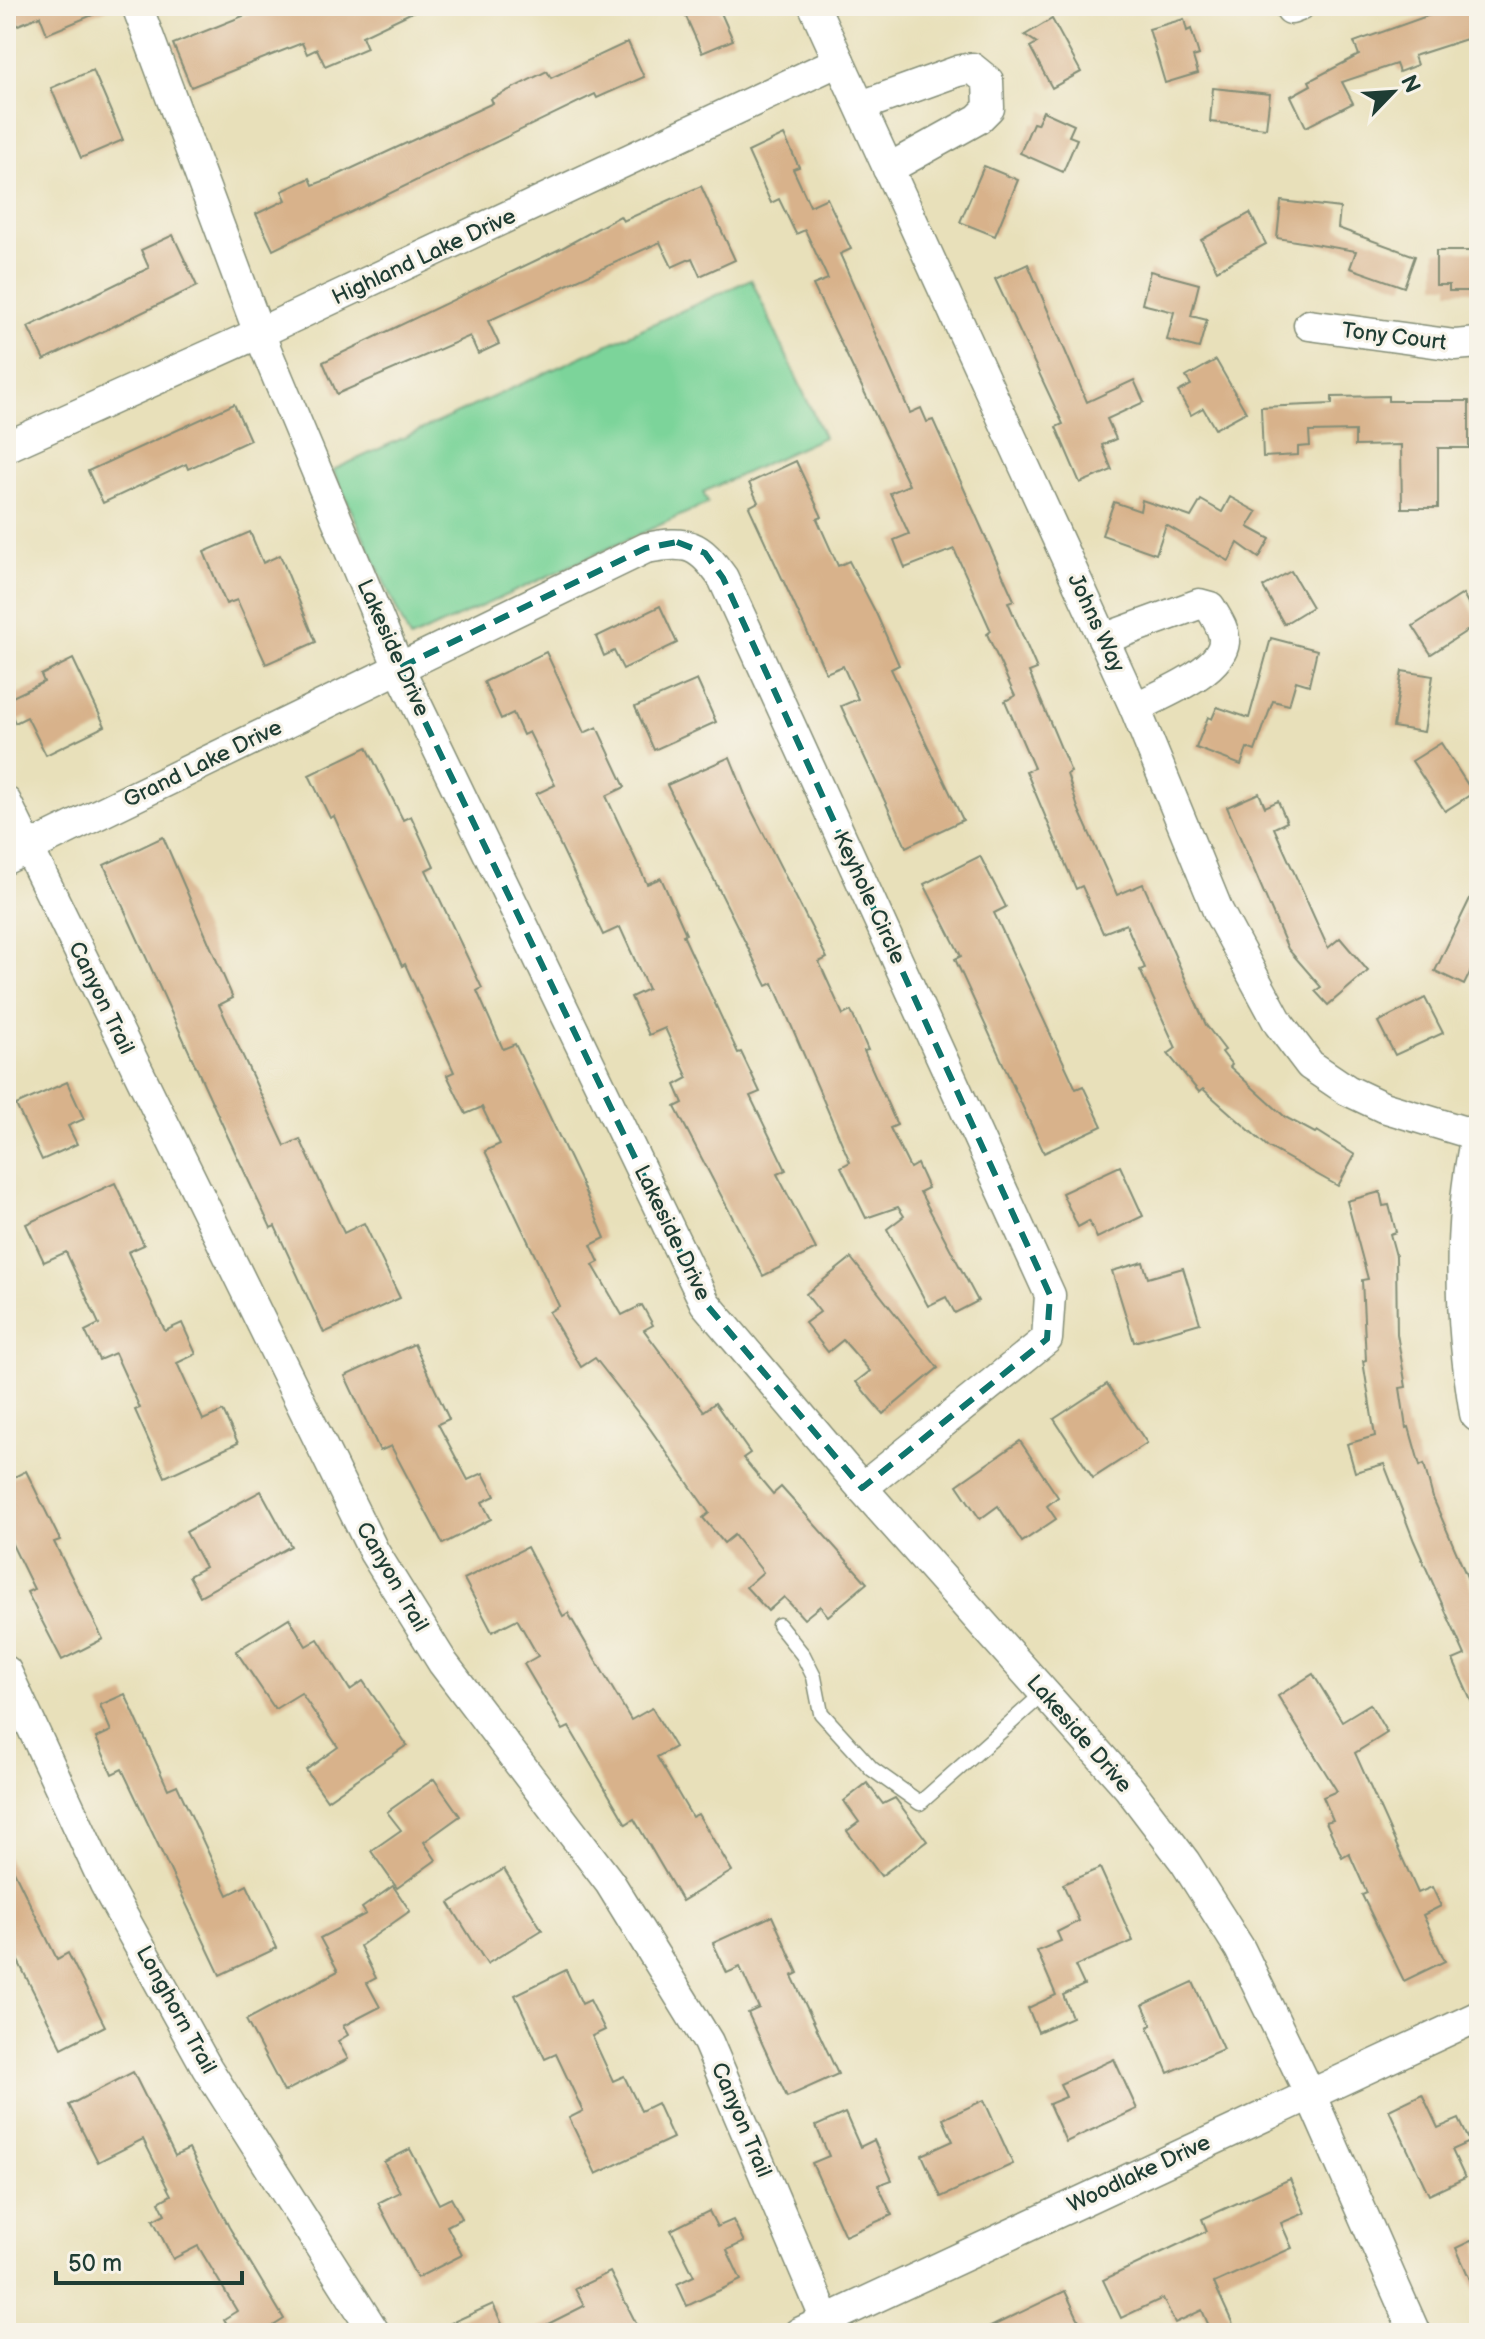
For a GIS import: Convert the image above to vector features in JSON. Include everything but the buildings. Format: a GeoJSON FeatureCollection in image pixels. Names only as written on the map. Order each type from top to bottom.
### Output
{"type":"FeatureCollection","features":[{"type":"Feature","properties":{"kind":"street","name":"Lakeside Drive"},"geometry":{"type":"LineString","coordinates":[[137,6],[259,333],[399,668],[705,1303],[862,1488],[1128,1787],[1185,1862],[1240,1949],[1310,2094],[1415,2333]]}},
{"type":"Feature","properties":{"kind":"street","name":"Johns Way"},"geometry":{"type":"LineString","coordinates":[[814,6],[1135,708],[1218,911],[1279,1024],[1310,1065],[1347,1090],[1383,1107],[1479,1138]]}},
{"type":"Feature","properties":{"kind":"street","name":"Highland Lake Drive"},"geometry":{"type":"LineString","coordinates":[[6,447],[259,333],[839,61]]}},
{"type":"Feature","properties":{"kind":"street"},"geometry":{"type":"LineString","coordinates":[[861,106],[972,68],[988,81],[989,108],[978,119],[888,169]]}},
{"type":"Feature","properties":{"kind":"street","name":"Tony Court"},"geometry":{"type":"LineString","coordinates":[[1309,325],[1455,345],[1479,343]]}},
{"type":"Feature","properties":{"kind":"street","name":"Keyhole Circle"},"geometry":{"type":"LineString","coordinates":[[399,668],[646,548],[677,542],[705,553],[723,578],[1050,1295],[1047,1339],[862,1488]]}},
{"type":"Feature","properties":{"kind":"street"},"geometry":{"type":"LineString","coordinates":[[1103,639],[1199,604],[1210,607],[1220,625],[1224,643],[1215,663],[1135,708]]}},
{"type":"Feature","properties":{"kind":"street","name":"Grand Lake Drive"},"geometry":{"type":"LineString","coordinates":[[17,854],[399,668]]}},
{"type":"Feature","properties":{"kind":"street","name":"Canyon Trail"},"geometry":{"type":"LineString","coordinates":[[6,802],[17,854],[374,1552],[443,1663],[610,1883],[708,2042],[812,2327]]}},
{"type":"Feature","properties":{"kind":"street"},"geometry":{"type":"LineString","coordinates":[[1479,1138],[1470,1189],[1467,1306],[1479,1413]]}},
{"type":"Feature","properties":{"kind":"street","name":"Longhorn Trail"},"geometry":{"type":"LineString","coordinates":[[6,1671],[105,1884],[207,2068],[375,2333]]}},
{"type":"Feature","properties":{"kind":"street","name":"Woodlake Drive"},"geometry":{"type":"LineString","coordinates":[[812,2327],[1479,2016]]}},
{"type":"Feature","properties":{"kind":"lane"},"geometry":{"type":"LineString","coordinates":[[779,1625],[803,1655],[814,1677],[821,1713],[872,1769],[920,1803],[1044,1693]]}},
{"type":"Feature","properties":{"kind":"highlighted area"},"geometry":{"type":"Polygon","coordinates":[[[677,542],[705,553],[723,578],[1050,1295],[1047,1339],[862,1488],[705,1303],[399,668],[646,548],[677,542]]]}},
{"type":"Feature","properties":{"kind":"green space"},"geometry":{"type":"Polygon","coordinates":[[[751,279],[824,437],[703,492],[708,503],[410,639],[333,470],[751,279]]]}}]}
